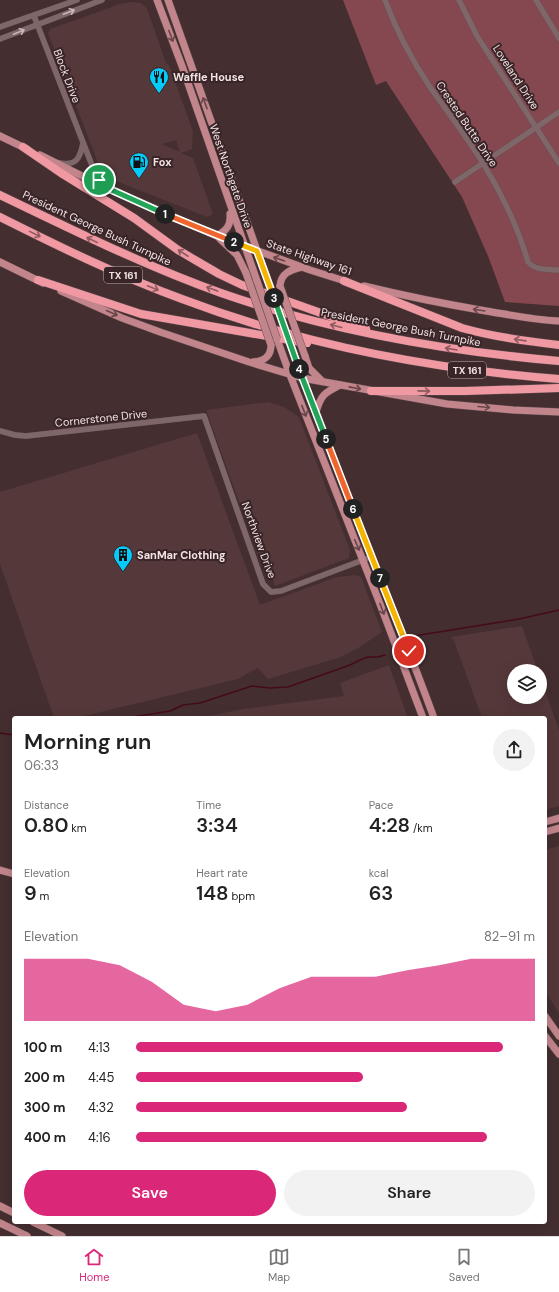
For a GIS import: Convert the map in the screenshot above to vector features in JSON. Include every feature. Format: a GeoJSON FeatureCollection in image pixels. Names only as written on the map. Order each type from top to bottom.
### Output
{"type":"FeatureCollection","features":[{"type":"Feature","properties":{"kind":"highway"},"geometry":{"type":"LineString","coordinates":[[23,146],[61,173],[134,218],[178,250],[219,274],[242,285],[388,337]]}},
{"type":"Feature","properties":{"kind":"highway","name":"President George Bush Turnpike"},"geometry":{"type":"LineString","coordinates":[[0,195],[128,256],[215,291],[310,320],[355,331],[455,350],[559,361]]}},
{"type":"Feature","properties":{"kind":"highway","name":"TX 161"},"geometry":{"type":"LineString","coordinates":[[0,217],[82,258],[181,299],[250,323],[376,355],[448,367],[526,377],[559,379]]}},
{"type":"Feature","properties":{"kind":"highway"},"geometry":{"type":"LineString","coordinates":[[38,280],[141,314],[297,342],[347,348]]}},
{"type":"Feature","properties":{"kind":"highway"},"geometry":{"type":"LineString","coordinates":[[344,281],[442,321],[469,330],[506,338],[559,345]]}},
{"type":"Feature","properties":{"kind":"highway"},"geometry":{"type":"LineString","coordinates":[[371,391],[465,391],[559,388]]}},
{"type":"Feature","properties":{"kind":"main road","name":"West Northgate Drive"},"geometry":{"type":"LineString","coordinates":[[168,0],[302,378],[371,557],[396,615],[433,716]]}},
{"type":"Feature","properties":{"kind":"main road","name":"West Northgate Drive"},"geometry":{"type":"LineString","coordinates":[[156,1],[182,66],[290,375],[363,560],[422,716]]}},
{"type":"Feature","properties":{"kind":"main road"},"geometry":{"type":"LineString","coordinates":[[182,66],[190,63]]}},
{"type":"Feature","properties":{"kind":"main road","name":"State Highway 161"},"geometry":{"type":"LineString","coordinates":[[0,136],[105,187],[217,236],[344,281],[422,300],[524,318],[559,321]]}},
{"type":"Feature","properties":{"kind":"main road"},"geometry":{"type":"LineString","coordinates":[[230,206],[230,221],[228,228],[217,236],[237,255],[246,273],[271,345],[271,351],[268,357],[260,362],[249,362]]}},
{"type":"Feature","properties":{"kind":"main road"},"geometry":{"type":"LineString","coordinates":[[0,262],[122,318],[290,375],[447,404],[513,410],[559,412]]}},
{"type":"Feature","properties":{"kind":"main road"},"geometry":{"type":"LineString","coordinates":[[302,267],[290,270],[283,275],[280,286],[309,368],[322,382]]}},
{"type":"Feature","properties":{"kind":"main road"},"geometry":{"type":"LineString","coordinates":[[316,412],[321,397],[328,391],[340,385]]}},
{"type":"Feature","properties":{"kind":"main road"},"geometry":{"type":"LineString","coordinates":[[418,706],[428,703]]}},
{"type":"Feature","properties":{"kind":"main road"},"geometry":{"type":"LineString","coordinates":[[547,821],[559,818]]}},
{"type":"Feature","properties":{"kind":"main road"},"geometry":{"type":"LineString","coordinates":[[547,831],[559,828]]}},
{"type":"Feature","properties":{"kind":"main road"},"geometry":{"type":"LineString","coordinates":[[0,870],[12,873]]}},
{"type":"Feature","properties":{"kind":"main road"},"geometry":{"type":"LineString","coordinates":[[547,1019],[559,1036]]}},
{"type":"Feature","properties":{"kind":"main road"},"geometry":{"type":"LineString","coordinates":[[547,1039],[559,1054]]}},
{"type":"Feature","properties":{"kind":"main road"},"geometry":{"type":"LineString","coordinates":[[0,1206],[12,1212]]}},
{"type":"Feature","properties":{"kind":"main road"},"geometry":{"type":"LineString","coordinates":[[0,1223],[13,1225],[27,1236]]}},
{"type":"Feature","properties":{"kind":"main road"},"geometry":{"type":"LineString","coordinates":[[37,1224],[62,1236]]}},
{"type":"Feature","properties":{"kind":"street"},"geometry":{"type":"LineString","coordinates":[[0,27],[77,0]]}},
{"type":"Feature","properties":{"kind":"street"},"geometry":{"type":"LineString","coordinates":[[0,39],[102,0]]}},
{"type":"Feature","properties":{"kind":"street","name":"Crested Butte Drive"},"geometry":{"type":"LineString","coordinates":[[385,0],[393,21],[425,79],[483,164],[502,196],[518,230],[528,262],[531,266],[536,268],[559,270]]}},
{"type":"Feature","properties":{"kind":"street","name":"Loveland Drive"},"geometry":{"type":"LineString","coordinates":[[459,0],[477,36],[559,163]]}},
{"type":"Feature","properties":{"kind":"street"},"geometry":{"type":"LineString","coordinates":[[536,0],[558,35]]}},
{"type":"Feature","properties":{"kind":"street","name":"Block Drive"},"geometry":{"type":"LineString","coordinates":[[34,16],[93,168],[99,180],[105,187]]}},
{"type":"Feature","properties":{"kind":"street"},"geometry":{"type":"LineString","coordinates":[[455,182],[559,112]]}},
{"type":"Feature","properties":{"kind":"street"},"geometry":{"type":"LineString","coordinates":[[53,162],[68,164],[77,160],[79,158],[83,143]]}},
{"type":"Feature","properties":{"kind":"street","name":"Northview Drive"},"geometry":{"type":"LineString","coordinates":[[204,416],[263,584],[271,592],[281,591],[371,557]]}},
{"type":"Feature","properties":{"kind":"street","name":"Cornerstone Drive"},"geometry":{"type":"LineString","coordinates":[[0,431],[26,436],[204,416]]}},
{"type":"Feature","properties":{"kind":"shaded area"},"geometry":{"type":"Polygon","coordinates":[[[343,0],[559,0],[559,306],[505,302],[488,256],[462,197],[386,81],[376,85],[343,0]]]}},
{"type":"Feature","properties":{"kind":"shaded area"},"geometry":{"type":"Polygon","coordinates":[[[131,2],[141,3],[148,11],[166,63],[169,65],[193,131],[192,149],[181,153],[193,158],[213,214],[207,217],[103,176],[48,33],[50,29],[120,4],[131,2]],[[176,140],[162,144],[180,152],[176,140]]]}},
{"type":"Feature","properties":{"kind":"shaded area"},"geometry":{"type":"Polygon","coordinates":[[[268,402],[284,407],[299,417],[350,550],[349,558],[275,586],[269,570],[255,546],[206,410],[268,402]]]}},
{"type":"Feature","properties":{"kind":"shaded area"},"geometry":{"type":"Polygon","coordinates":[[[197,433],[260,605],[337,577],[356,575],[361,577],[382,632],[360,647],[341,657],[268,679],[258,668],[238,679],[84,716],[53,716],[0,564],[0,492],[197,433]]]}},
{"type":"Feature","properties":{"kind":"shaded area"},"geometry":{"type":"Polygon","coordinates":[[[522,626],[536,664],[507,664],[507,704],[547,704],[547,696],[559,730],[559,806],[547,809],[547,716],[481,716],[454,641],[451,637],[522,626]]]}},
{"type":"Feature","properties":{"kind":"shaded area"},"geometry":{"type":"Polygon","coordinates":[[[389,665],[407,716],[209,716],[243,709],[344,696],[340,683],[389,665]]]}},
{"type":"Feature","properties":{"kind":"shaded area"},"geometry":{"type":"Polygon","coordinates":[[[559,846],[559,1013],[547,994],[547,849],[559,846]]]}},
{"type":"Feature","properties":{"kind":"waterway"},"geometry":{"type":"LineString","coordinates":[[414,636],[519,619],[559,610]]}},
{"type":"Feature","properties":{"kind":"waterway"},"geometry":{"type":"LineString","coordinates":[[139,716],[170,711],[183,705],[200,703],[252,686],[270,688],[288,687],[368,657],[385,655]]}},
{"type":"Feature","properties":{"kind":"waterway"},"geometry":{"type":"LineString","coordinates":[[0,733],[12,735]]}},
{"type":"Feature","properties":{"kind":"place","name":"Waffle House"},"geometry":{"type":"Point","coordinates":[159,94]}},
{"type":"Feature","properties":{"kind":"place","name":"Fox"},"geometry":{"type":"Point","coordinates":[139,179]}},
{"type":"Feature","properties":{"kind":"place","name":"SanMar Clothing"},"geometry":{"type":"Point","coordinates":[123,572]}},
{"type":"Feature","properties":{"kind":"route"},"geometry":{"type":"LineString","coordinates":[[99,180],[105,187],[156,210],[257,251],[302,378],[409,651]]}}]}
